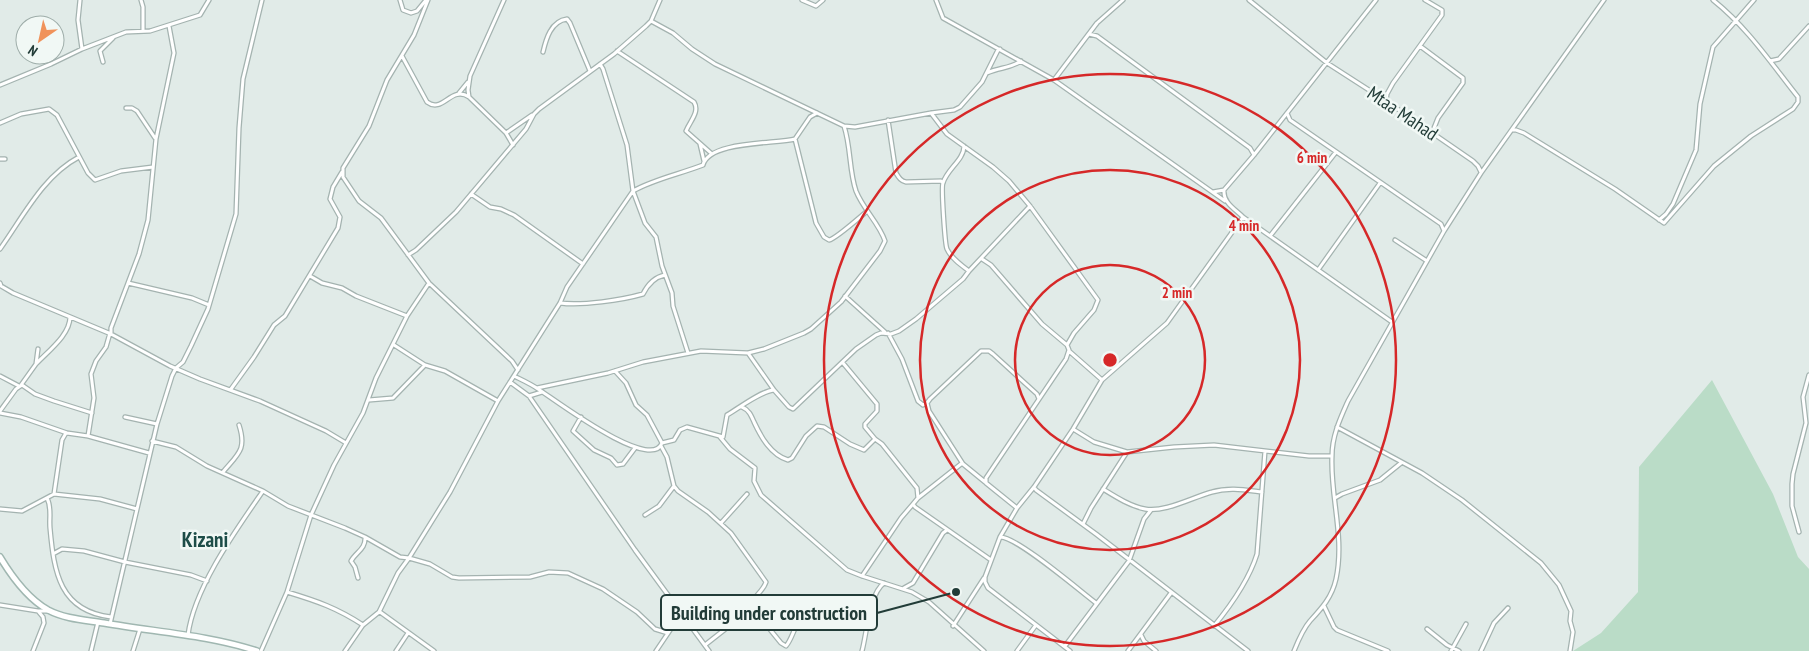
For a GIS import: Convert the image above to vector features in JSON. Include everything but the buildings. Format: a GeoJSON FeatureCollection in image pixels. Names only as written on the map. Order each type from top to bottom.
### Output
{"type":"FeatureCollection","features":[{"type":"Feature","properties":{"kind":"main road"},"geometry":{"type":"LineString","coordinates":[[0,557],[18,583],[35,601],[50,611],[64,616],[98,622],[226,642],[257,651]]}},
{"type":"Feature","properties":{"kind":"street"},"geometry":{"type":"LineString","coordinates":[[80,0],[78,20],[82,49]]}},
{"type":"Feature","properties":{"kind":"street"},"geometry":{"type":"LineString","coordinates":[[141,0],[143,8],[142,31]]}},
{"type":"Feature","properties":{"kind":"street"},"geometry":{"type":"LineString","coordinates":[[0,85],[126,32],[169,26],[200,15],[209,0]]}},
{"type":"Feature","properties":{"kind":"street"},"geometry":{"type":"LineString","coordinates":[[110,624],[157,424],[172,376],[176,368],[183,362],[209,305],[236,214],[242,94],[247,60],[262,0]]}},
{"type":"Feature","properties":{"kind":"street"},"geometry":{"type":"LineString","coordinates":[[400,0],[403,10],[411,13],[417,11],[427,0]]}},
{"type":"Feature","properties":{"kind":"street"},"geometry":{"type":"LineString","coordinates":[[231,389],[274,325],[285,316],[338,228],[340,217],[330,199],[333,187],[369,126],[387,80],[414,35],[427,0]]}},
{"type":"Feature","properties":{"kind":"street"},"geometry":{"type":"LineString","coordinates":[[402,56],[427,102],[438,104],[459,92],[468,82],[504,0]]}},
{"type":"Feature","properties":{"kind":"street"},"geometry":{"type":"LineString","coordinates":[[506,133],[600,64],[651,21],[660,0]]}},
{"type":"Feature","properties":{"kind":"street"},"geometry":{"type":"LineString","coordinates":[[802,0],[816,6],[823,0]]}},
{"type":"Feature","properties":{"kind":"street"},"geometry":{"type":"LineString","coordinates":[[936,0],[943,18],[1054,80],[1392,322]]}},
{"type":"Feature","properties":{"kind":"street"},"geometry":{"type":"LineString","coordinates":[[1054,80],[1098,23],[1123,0]]}},
{"type":"Feature","properties":{"kind":"street","name":"Mtaa Mahad"},"geometry":{"type":"LineString","coordinates":[[1249,0],[1326,62],[1386,101],[1478,166]]}},
{"type":"Feature","properties":{"kind":"street"},"geometry":{"type":"LineString","coordinates":[[1213,192],[1224,190],[1254,155],[1376,0]]}},
{"type":"Feature","properties":{"kind":"street"},"geometry":{"type":"LineString","coordinates":[[1386,101],[1387,94],[1394,83],[1442,15],[1442,10],[1425,0]]}},
{"type":"Feature","properties":{"kind":"street"},"geometry":{"type":"LineString","coordinates":[[1294,651],[1310,621],[1324,606],[1334,587],[1338,568],[1339,539],[1332,456],[1337,427],[1348,401],[1426,261],[1481,173],[1604,0]]}},
{"type":"Feature","properties":{"kind":"street"},"geometry":{"type":"LineString","coordinates":[[1511,130],[1524,133],[1614,189],[1664,223],[1714,166],[1751,136],[1796,106],[1798,101],[1798,97],[1741,26],[1713,0]]}},
{"type":"Feature","properties":{"kind":"street"},"geometry":{"type":"LineString","coordinates":[[1659,220],[1673,204],[1696,150],[1700,104],[1713,47],[1737,22],[1754,0]]}},
{"type":"Feature","properties":{"kind":"street"},"geometry":{"type":"LineString","coordinates":[[543,52],[549,33],[558,22],[567,19],[590,71]]}},
{"type":"Feature","properties":{"kind":"street"},"geometry":{"type":"LineString","coordinates":[[651,21],[673,33],[692,49],[715,64],[844,126],[855,127],[931,112],[954,110],[960,107],[982,82],[1000,49]]}},
{"type":"Feature","properties":{"kind":"street"},"geometry":{"type":"LineString","coordinates":[[88,436],[94,398],[93,367],[106,347],[145,234],[156,139],[174,53],[169,26]]}},
{"type":"Feature","properties":{"kind":"street"},"geometry":{"type":"LineString","coordinates":[[1732,26],[1741,26]]}},
{"type":"Feature","properties":{"kind":"street"},"geometry":{"type":"LineString","coordinates":[[1776,69],[1779,59],[1809,26]]}},
{"type":"Feature","properties":{"kind":"street"},"geometry":{"type":"LineString","coordinates":[[1089,34],[1097,36],[1242,142],[1250,148],[1254,155]]}},
{"type":"Feature","properties":{"kind":"street"},"geometry":{"type":"LineString","coordinates":[[103,62],[100,51],[114,38]]}},
{"type":"Feature","properties":{"kind":"street"},"geometry":{"type":"LineString","coordinates":[[1420,46],[1463,78],[1463,83],[1438,118],[1432,134]]}},
{"type":"Feature","properties":{"kind":"street"},"geometry":{"type":"LineString","coordinates":[[616,51],[694,102],[696,112],[686,130],[712,154]]}},
{"type":"Feature","properties":{"kind":"street"},"geometry":{"type":"LineString","coordinates":[[1769,61],[1779,59]]}},
{"type":"Feature","properties":{"kind":"street"},"geometry":{"type":"LineString","coordinates":[[987,73],[1013,66],[1021,61]]}},
{"type":"Feature","properties":{"kind":"street"},"geometry":{"type":"LineString","coordinates":[[600,64],[604,69],[626,145],[633,191],[644,223],[655,234],[672,293],[673,306],[688,353]]}},
{"type":"Feature","properties":{"kind":"street"},"geometry":{"type":"LineString","coordinates":[[468,82],[469,97]]}},
{"type":"Feature","properties":{"kind":"street"},"geometry":{"type":"LineString","coordinates":[[459,92],[469,97],[506,133],[513,145]]}},
{"type":"Feature","properties":{"kind":"street"},"geometry":{"type":"LineString","coordinates":[[126,108],[132,108],[137,111],[148,130],[156,139]]}},
{"type":"Feature","properties":{"kind":"street"},"geometry":{"type":"LineString","coordinates":[[0,123],[21,114],[49,109],[57,115],[79,157],[95,180],[121,171],[152,167]]}},
{"type":"Feature","properties":{"kind":"street"},"geometry":{"type":"LineString","coordinates":[[931,112],[947,134],[1009,181],[1030,206],[1098,300],[1094,310],[1074,333],[1067,345]]}},
{"type":"Feature","properties":{"kind":"street"},"geometry":{"type":"LineString","coordinates":[[1287,112],[1290,120],[1441,224],[1444,231]]}},
{"type":"Feature","properties":{"kind":"street"},"geometry":{"type":"LineString","coordinates":[[345,651],[363,626],[379,612],[398,573],[450,492],[498,401],[560,303],[567,287],[633,191],[646,184],[703,166],[704,161],[712,154],[747,144],[795,139],[810,117],[817,113]]}},
{"type":"Feature","properties":{"kind":"street"},"geometry":{"type":"LineString","coordinates":[[408,255],[416,250],[456,212],[526,129],[534,114]]}},
{"type":"Feature","properties":{"kind":"street"},"geometry":{"type":"LineString","coordinates":[[888,120],[896,173],[899,178],[906,182],[933,180],[941,181],[942,183]]}},
{"type":"Feature","properties":{"kind":"street"},"geometry":{"type":"LineString","coordinates":[[1281,120],[1290,120]]}},
{"type":"Feature","properties":{"kind":"street"},"geometry":{"type":"LineString","coordinates":[[537,388],[688,353],[707,351],[748,353],[764,349],[811,329],[841,302],[884,245],[885,241],[866,212],[856,191],[844,126]]}},
{"type":"Feature","properties":{"kind":"street"},"geometry":{"type":"LineString","coordinates":[[795,139],[816,223],[824,237],[828,240],[835,238],[866,212]]}},
{"type":"Feature","properties":{"kind":"street"},"geometry":{"type":"LineString","coordinates":[[700,143],[704,161]]}},
{"type":"Feature","properties":{"kind":"street"},"geometry":{"type":"LineString","coordinates":[[964,146],[963,153],[942,183],[946,248],[951,256],[969,271]]}},
{"type":"Feature","properties":{"kind":"street"},"geometry":{"type":"LineString","coordinates":[[1270,236],[1336,152]]}},
{"type":"Feature","properties":{"kind":"street"},"geometry":{"type":"LineString","coordinates":[[0,250],[22,215],[44,186],[64,165],[79,157]]}},
{"type":"Feature","properties":{"kind":"street"},"geometry":{"type":"LineString","coordinates":[[0,159],[5,158]]}},
{"type":"Feature","properties":{"kind":"street"},"geometry":{"type":"LineString","coordinates":[[1481,173],[1478,166],[1487,164]]}},
{"type":"Feature","properties":{"kind":"street"},"geometry":{"type":"LineString","coordinates":[[342,171],[343,177],[355,196],[381,218],[429,283],[512,361],[518,370]]}},
{"type":"Feature","properties":{"kind":"street"},"geometry":{"type":"LineString","coordinates":[[1318,270],[1380,183]]}},
{"type":"Feature","properties":{"kind":"street"},"geometry":{"type":"LineString","coordinates":[[1224,190],[1225,201]]}},
{"type":"Feature","properties":{"kind":"street"},"geometry":{"type":"LineString","coordinates":[[471,194],[490,207],[501,209],[514,215],[582,264]]}},
{"type":"Feature","properties":{"kind":"street"},"geometry":{"type":"LineString","coordinates":[[748,353],[774,390],[789,408],[793,409],[856,350],[876,334],[898,331],[916,319],[960,283],[1030,206]]}},
{"type":"Feature","properties":{"kind":"street"},"geometry":{"type":"LineString","coordinates":[[953,626],[985,577],[1000,537],[1017,508],[1034,487],[1073,429],[1102,380],[1167,323],[1244,217]]}},
{"type":"Feature","properties":{"kind":"street"},"geometry":{"type":"LineString","coordinates":[[1441,224],[1451,221]]}},
{"type":"Feature","properties":{"kind":"street"},"geometry":{"type":"LineString","coordinates":[[0,240],[8,238]]}},
{"type":"Feature","properties":{"kind":"street"},"geometry":{"type":"LineString","coordinates":[[1395,240],[1426,261]]}},
{"type":"Feature","properties":{"kind":"street"},"geometry":{"type":"LineString","coordinates":[[981,259],[991,265],[1042,324],[1067,345],[1068,350],[1066,359],[989,472],[986,483]]}},
{"type":"Feature","properties":{"kind":"street"},"geometry":{"type":"LineString","coordinates":[[560,303],[571,304],[625,299],[643,294],[646,287],[658,276],[666,275]]}},
{"type":"Feature","properties":{"kind":"street"},"geometry":{"type":"LineString","coordinates":[[310,276],[322,283],[342,288],[356,296],[407,316]]}},
{"type":"Feature","properties":{"kind":"street"},"geometry":{"type":"LineString","coordinates":[[128,283],[192,298],[209,305]]}},
{"type":"Feature","properties":{"kind":"street"},"geometry":{"type":"LineString","coordinates":[[261,651],[287,592],[310,515],[369,400],[376,378],[407,316],[429,283]]}},
{"type":"Feature","properties":{"kind":"street"},"geometry":{"type":"LineString","coordinates":[[0,285],[13,293],[110,334],[176,368],[231,389],[318,427],[346,443]]}},
{"type":"Feature","properties":{"kind":"street"},"geometry":{"type":"LineString","coordinates":[[845,296],[886,333],[902,359],[918,402],[922,405],[928,403]]}},
{"type":"Feature","properties":{"kind":"street"},"geometry":{"type":"LineString","coordinates":[[70,317],[70,324],[63,336],[36,364],[0,412],[21,417],[67,433],[88,436],[149,452]]}},
{"type":"Feature","properties":{"kind":"street"},"geometry":{"type":"LineString","coordinates":[[394,344],[425,365],[445,371],[498,401]]}},
{"type":"Feature","properties":{"kind":"street"},"geometry":{"type":"LineString","coordinates":[[36,364],[38,350]]}},
{"type":"Feature","properties":{"kind":"street"},"geometry":{"type":"LineString","coordinates":[[1017,508],[963,464],[929,411],[928,403],[962,367],[984,350],[993,354],[1037,394],[1039,400]]}},
{"type":"Feature","properties":{"kind":"street"},"geometry":{"type":"LineString","coordinates":[[1068,350],[1102,380]]}},
{"type":"Feature","properties":{"kind":"street"},"geometry":{"type":"LineString","coordinates":[[843,363],[877,404],[877,411],[864,424],[865,427],[882,444],[917,488],[918,498]]}},
{"type":"Feature","properties":{"kind":"street"},"geometry":{"type":"LineString","coordinates":[[369,400],[393,398],[425,365]]}},
{"type":"Feature","properties":{"kind":"street"},"geometry":{"type":"LineString","coordinates":[[615,371],[626,383],[636,405],[647,415],[662,444],[674,486],[731,533],[766,582],[751,604],[736,616],[733,623],[705,645]]}},
{"type":"Feature","properties":{"kind":"street"},"geometry":{"type":"LineString","coordinates":[[1799,532],[1792,506],[1792,484],[1806,423],[1804,397],[1809,375]]}},
{"type":"Feature","properties":{"kind":"street"},"geometry":{"type":"LineString","coordinates":[[0,376],[26,387],[35,394],[92,413]]}},
{"type":"Feature","properties":{"kind":"street"},"geometry":{"type":"LineString","coordinates":[[514,376],[537,388],[615,440],[635,448],[656,449],[662,444],[674,440],[680,430],[687,428],[720,437],[730,449],[755,468],[754,481],[756,488],[768,502],[847,570],[904,588],[929,602],[980,650]]}},
{"type":"Feature","properties":{"kind":"street"},"geometry":{"type":"LineString","coordinates":[[510,382],[529,396],[635,550],[709,651]]}},
{"type":"Feature","properties":{"kind":"street"},"geometry":{"type":"LineString","coordinates":[[720,437],[724,436],[727,415],[765,392],[774,390]]}},
{"type":"Feature","properties":{"kind":"street"},"geometry":{"type":"LineString","coordinates":[[1037,394],[1045,391]]}},
{"type":"Feature","properties":{"kind":"street"},"geometry":{"type":"LineString","coordinates":[[529,396],[543,392]]}},
{"type":"Feature","properties":{"kind":"street"},"geometry":{"type":"LineString","coordinates":[[741,406],[748,410],[773,452],[788,460],[792,458],[806,436],[817,426],[824,427],[850,444],[864,450],[875,439]]}},
{"type":"Feature","properties":{"kind":"street"},"geometry":{"type":"LineString","coordinates":[[125,417],[157,424]]}},
{"type":"Feature","properties":{"kind":"street"},"geometry":{"type":"LineString","coordinates":[[581,417],[573,431],[594,450],[611,458],[617,465],[623,464],[635,448]]}},
{"type":"Feature","properties":{"kind":"street"},"geometry":{"type":"LineString","coordinates":[[224,472],[243,445],[239,425]]}},
{"type":"Feature","properties":{"kind":"street"},"geometry":{"type":"LineString","coordinates":[[1337,427],[1422,473],[1462,500],[1497,526],[1550,572],[1559,585],[1571,611],[1570,621],[1573,632],[1570,651]]}},
{"type":"Feature","properties":{"kind":"street"},"geometry":{"type":"LineString","coordinates":[[1073,429],[1094,442],[1127,452],[1201,445],[1332,456]]}},
{"type":"Feature","properties":{"kind":"street"},"geometry":{"type":"LineString","coordinates":[[54,494],[63,436],[61,431]]}},
{"type":"Feature","properties":{"kind":"street"},"geometry":{"type":"LineString","coordinates":[[63,436],[67,433]]}},
{"type":"Feature","properties":{"kind":"street"},"geometry":{"type":"LineString","coordinates":[[152,441],[176,447],[207,466],[263,491],[288,506],[365,537],[400,557],[430,564],[452,577],[530,577],[549,572],[568,573],[603,589],[637,612],[655,629],[668,634]]}},
{"type":"Feature","properties":{"kind":"street"},"geometry":{"type":"LineString","coordinates":[[1214,626],[1253,568],[1257,554],[1265,451]]}},
{"type":"Feature","properties":{"kind":"street"},"geometry":{"type":"LineString","coordinates":[[1082,525],[1127,452]]}},
{"type":"Feature","properties":{"kind":"street"},"geometry":{"type":"LineString","coordinates":[[1335,498],[1380,480],[1401,462]]}},
{"type":"Feature","properties":{"kind":"street"},"geometry":{"type":"LineString","coordinates":[[862,576],[901,518],[918,498],[955,467],[963,464]]}},
{"type":"Feature","properties":{"kind":"street"},"geometry":{"type":"LineString","coordinates":[[645,515],[659,506],[674,486]]}},
{"type":"Feature","properties":{"kind":"street"},"geometry":{"type":"LineString","coordinates":[[1034,487],[1248,651]]}},
{"type":"Feature","properties":{"kind":"street"},"geometry":{"type":"LineString","coordinates":[[1103,489],[1123,501],[1151,510],[1214,491],[1235,489],[1262,492]]}},
{"type":"Feature","properties":{"kind":"street"},"geometry":{"type":"LineString","coordinates":[[188,636],[191,617],[223,550],[263,491]]}},
{"type":"Feature","properties":{"kind":"street"},"geometry":{"type":"LineString","coordinates":[[0,509],[22,511],[54,494],[100,499],[137,509]]}},
{"type":"Feature","properties":{"kind":"street"},"geometry":{"type":"LineString","coordinates":[[721,523],[747,494]]}},
{"type":"Feature","properties":{"kind":"street"},"geometry":{"type":"LineString","coordinates":[[47,498],[51,506],[50,526],[55,567],[59,580],[72,601],[78,606],[99,616],[111,618]]}},
{"type":"Feature","properties":{"kind":"street"},"geometry":{"type":"LineString","coordinates":[[913,504],[915,508],[991,560]]}},
{"type":"Feature","properties":{"kind":"street"},"geometry":{"type":"LineString","coordinates":[[1065,646],[1130,561],[1144,519],[1151,510]]}},
{"type":"Feature","properties":{"kind":"street"},"geometry":{"type":"LineString","coordinates":[[904,588],[912,583],[943,533],[948,530]]}},
{"type":"Feature","properties":{"kind":"street"},"geometry":{"type":"LineString","coordinates":[[358,578],[355,567],[350,561],[361,551],[365,537]]}},
{"type":"Feature","properties":{"kind":"street"},"geometry":{"type":"LineString","coordinates":[[1000,537],[1004,537],[1019,545],[1096,603]]}},
{"type":"Feature","properties":{"kind":"street"},"geometry":{"type":"LineString","coordinates":[[54,554],[62,549],[73,550],[191,575],[207,581]]}},
{"type":"Feature","properties":{"kind":"street"},"geometry":{"type":"LineString","coordinates":[[1124,556],[1131,554]]}},
{"type":"Feature","properties":{"kind":"street"},"geometry":{"type":"LineString","coordinates":[[400,557],[404,565]]}},
{"type":"Feature","properties":{"kind":"street"},"geometry":{"type":"LineString","coordinates":[[985,577],[984,582],[988,588],[1070,651]]}},
{"type":"Feature","properties":{"kind":"street"},"geometry":{"type":"LineString","coordinates":[[862,651],[876,593],[884,583]]}},
{"type":"Feature","properties":{"kind":"street"},"geometry":{"type":"LineString","coordinates":[[912,583],[912,592]]}},
{"type":"Feature","properties":{"kind":"street"},"geometry":{"type":"LineString","coordinates":[[287,592],[323,603],[346,614],[363,626]]}},
{"type":"Feature","properties":{"kind":"street"},"geometry":{"type":"LineString","coordinates":[[1128,651],[1171,593]]}},
{"type":"Feature","properties":{"kind":"street"},"geometry":{"type":"LineString","coordinates":[[751,604],[772,633],[786,646],[797,623],[804,616],[815,616],[841,624],[864,626],[868,624]]}},
{"type":"Feature","properties":{"kind":"street"},"geometry":{"type":"LineString","coordinates":[[0,605],[50,611]]}},
{"type":"Feature","properties":{"kind":"street"},"geometry":{"type":"LineString","coordinates":[[1324,606],[1337,630],[1388,651]]}},
{"type":"Feature","properties":{"kind":"street"},"geometry":{"type":"LineString","coordinates":[[1481,651],[1494,623],[1508,608]]}},
{"type":"Feature","properties":{"kind":"street"},"geometry":{"type":"LineString","coordinates":[[33,651],[44,623],[38,611]]}},
{"type":"Feature","properties":{"kind":"street"},"geometry":{"type":"LineString","coordinates":[[379,612],[434,651]]}},
{"type":"Feature","properties":{"kind":"street"},"geometry":{"type":"LineString","coordinates":[[656,651],[681,614]]}},
{"type":"Feature","properties":{"kind":"street"},"geometry":{"type":"LineString","coordinates":[[91,651],[98,622]]}},
{"type":"Feature","properties":{"kind":"street"},"geometry":{"type":"LineString","coordinates":[[1451,649],[1466,624]]}},
{"type":"Feature","properties":{"kind":"street"},"geometry":{"type":"LineString","coordinates":[[1017,651],[1036,625]]}},
{"type":"Feature","properties":{"kind":"street"},"geometry":{"type":"LineString","coordinates":[[133,651],[140,629]]}},
{"type":"Feature","properties":{"kind":"street"},"geometry":{"type":"LineString","coordinates":[[1427,629],[1451,649],[1459,651]]}},
{"type":"Feature","properties":{"kind":"street"},"geometry":{"type":"LineString","coordinates":[[396,651],[409,633]]}},
{"type":"Feature","properties":{"kind":"street"},"geometry":{"type":"LineString","coordinates":[[1141,635],[1144,641],[1156,651]]}},
{"type":"Feature","properties":{"kind":"street"},"geometry":{"type":"LineString","coordinates":[[1136,640],[1144,641]]}},
{"type":"Feature","properties":{"kind":"green space"},"geometry":{"type":"Polygon","coordinates":[[[1712,380],[1773,494],[1798,557],[1809,569],[1809,651],[1573,651],[1601,633],[1638,592],[1639,467],[1712,380]]]}},
{"type":"Feature","properties":{"kind":"place","name":"Building under construction"},"geometry":{"type":"Point","coordinates":[956,592]}},
{"type":"Feature","properties":{"kind":"district","name":"Kizani"},"geometry":{"type":"Point","coordinates":[205,539]}}]}
